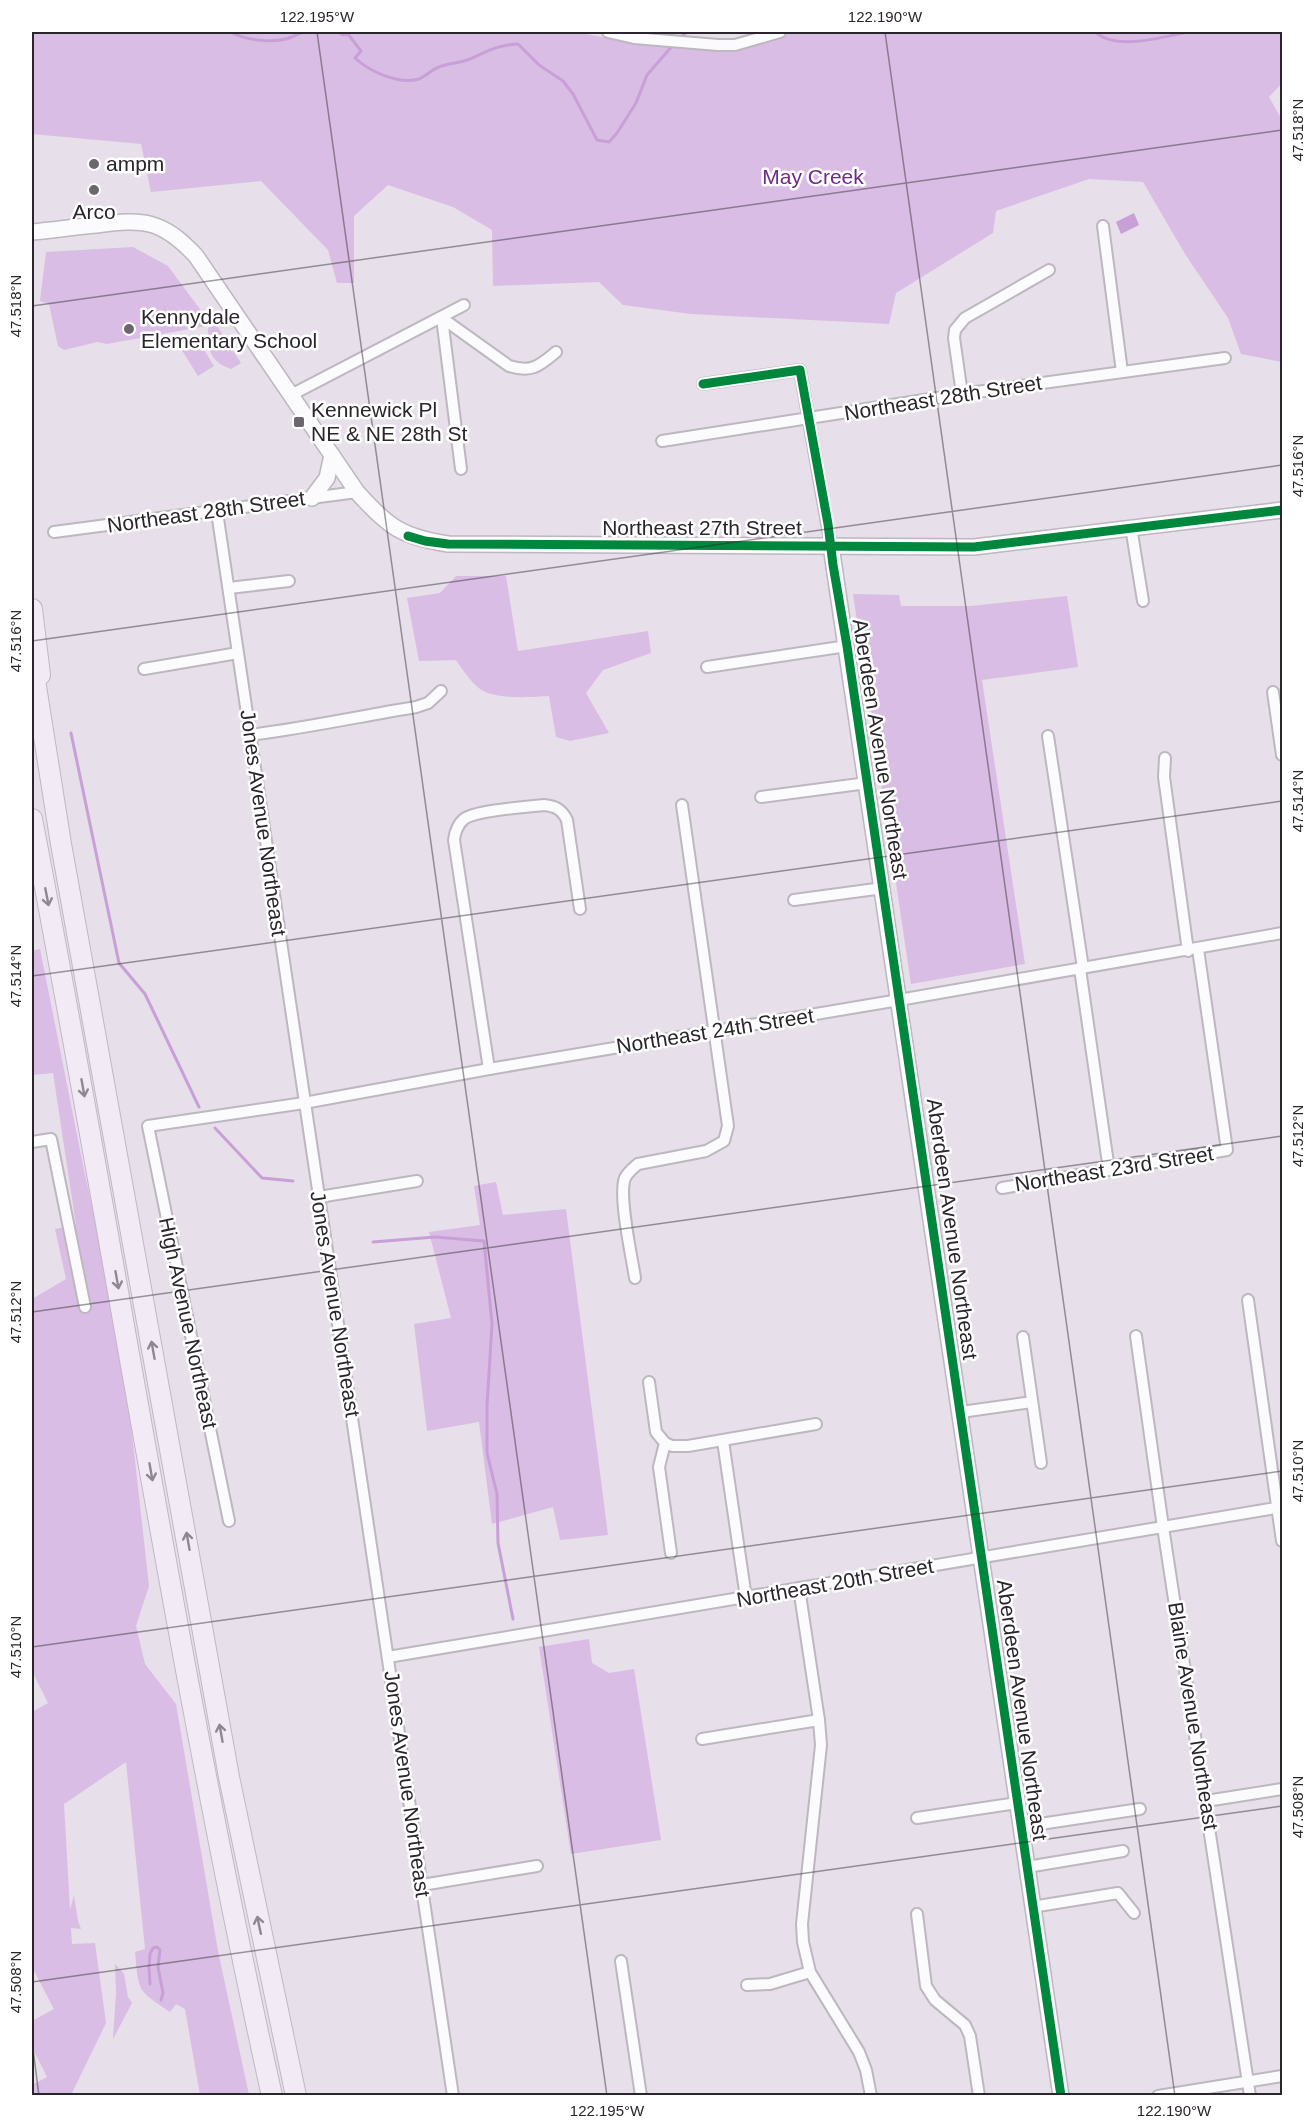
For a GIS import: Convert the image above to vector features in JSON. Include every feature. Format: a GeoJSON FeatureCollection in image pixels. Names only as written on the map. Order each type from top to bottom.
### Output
{"type":"FeatureCollection","features":[{"type":"Feature","properties":{"kind":"highway"},"geometry":{"type":"LineString","coordinates":[[32,609],[61,844]]}},
{"type":"Feature","properties":{"kind":"highway"},"geometry":{"type":"LineString","coordinates":[[32,661],[61,844],[229,1777],[296,2096]]}},
{"type":"Feature","properties":{"kind":"highway"},"geometry":{"type":"LineString","coordinates":[[32,819],[95,1153],[209,1790],[272,2096]]}},
{"type":"Feature","properties":{"kind":"highway"},"geometry":{"type":"LineString","coordinates":[[271,1982],[305,2096]]}},
{"type":"Feature","properties":{"kind":"street"},"geometry":{"type":"LineString","coordinates":[[608,32],[634,38],[735,45],[780,32]]}},
{"type":"Feature","properties":{"kind":"street"},"geometry":{"type":"LineString","coordinates":[[32,232],[130,220],[142,221],[167,231],[181,240],[196,256],[357,492]]}},
{"type":"Feature","properties":{"kind":"street"},"geometry":{"type":"LineString","coordinates":[[1103,226],[1122,372]]}},
{"type":"Feature","properties":{"kind":"street"},"geometry":{"type":"LineString","coordinates":[[962,394],[954,338],[958,324],[1049,270]]}},
{"type":"Feature","properties":{"kind":"street"},"geometry":{"type":"LineString","coordinates":[[291,395],[464,305]]}},
{"type":"Feature","properties":{"kind":"street"},"geometry":{"type":"LineString","coordinates":[[442,318],[509,366],[522,370],[537,367],[556,352]]}},
{"type":"Feature","properties":{"kind":"street"},"geometry":{"type":"LineString","coordinates":[[442,318],[461,469]]}},
{"type":"Feature","properties":{"kind":"street","name":"Northeast 28th Street"},"geometry":{"type":"LineString","coordinates":[[663,441],[962,394],[1225,358]]}},
{"type":"Feature","properties":{"kind":"street","name":"Aberdeen Avenue Northeast"},"geometry":{"type":"LineString","coordinates":[[703,384],[800,370],[847,646],[1061,2096]]}},
{"type":"Feature","properties":{"kind":"street"},"geometry":{"type":"LineString","coordinates":[[312,498],[327,478],[332,455]]}},
{"type":"Feature","properties":{"kind":"street","name":"Northeast 28th Street"},"geometry":{"type":"LineString","coordinates":[[54,532],[357,492]]}},
{"type":"Feature","properties":{"kind":"street","name":"Northeast 27th Street"},"geometry":{"type":"LineString","coordinates":[[357,492],[377,514],[408,536],[448,544],[974,547],[1282,510]]}},
{"type":"Feature","properties":{"kind":"street","name":"Jones Avenue Northeast"},"geometry":{"type":"LineString","coordinates":[[217,512],[453,2096]]}},
{"type":"Feature","properties":{"kind":"street"},"geometry":{"type":"LineString","coordinates":[[1131,527],[1143,601]]}},
{"type":"Feature","properties":{"kind":"street"},"geometry":{"type":"LineString","coordinates":[[228,588],[289,581]]}},
{"type":"Feature","properties":{"kind":"street"},"geometry":{"type":"LineString","coordinates":[[707,667],[847,646]]}},
{"type":"Feature","properties":{"kind":"street"},"geometry":{"type":"LineString","coordinates":[[144,669],[238,653]]}},
{"type":"Feature","properties":{"kind":"street"},"geometry":{"type":"LineString","coordinates":[[250,735],[312,727],[327,722],[416,707],[428,703],[441,691]]}},
{"type":"Feature","properties":{"kind":"street"},"geometry":{"type":"LineString","coordinates":[[1273,692],[1282,756]]}},
{"type":"Feature","properties":{"kind":"street"},"geometry":{"type":"LineString","coordinates":[[1048,736],[1109,1170]]}},
{"type":"Feature","properties":{"kind":"street"},"geometry":{"type":"LineString","coordinates":[[1165,758],[1164,777],[1193,950]]}},
{"type":"Feature","properties":{"kind":"street"},"geometry":{"type":"LineString","coordinates":[[760,797],[867,783]]}},
{"type":"Feature","properties":{"kind":"street"},"geometry":{"type":"LineString","coordinates":[[489,1069],[454,840],[458,826],[463,819],[476,814],[544,805],[559,809],[567,820],[580,909]]}},
{"type":"Feature","properties":{"kind":"street"},"geometry":{"type":"LineString","coordinates":[[635,1278],[623,1196],[624,1179],[638,1164],[706,1151],[724,1141],[727,1118],[682,805]]}},
{"type":"Feature","properties":{"kind":"street"},"geometry":{"type":"LineString","coordinates":[[794,900],[883,888]]}},
{"type":"Feature","properties":{"kind":"street","name":"Northeast 24th Street"},"geometry":{"type":"LineString","coordinates":[[148,1126],[304,1103],[489,1069],[1282,933]]}},
{"type":"Feature","properties":{"kind":"street","name":"Northeast 23rd Street"},"geometry":{"type":"LineString","coordinates":[[1002,1188],[1227,1150],[1193,950]]}},
{"type":"Feature","properties":{"kind":"street","name":"High Avenue Northeast"},"geometry":{"type":"LineString","coordinates":[[148,1126],[229,1521]]}},
{"type":"Feature","properties":{"kind":"street"},"geometry":{"type":"LineString","coordinates":[[32,1142],[51,1139],[85,1307]]}},
{"type":"Feature","properties":{"kind":"street"},"geometry":{"type":"LineString","coordinates":[[319,1197],[417,1181]]}},
{"type":"Feature","properties":{"kind":"street"},"geometry":{"type":"LineString","coordinates":[[1248,1300],[1280,1507],[1282,1541]]}},
{"type":"Feature","properties":{"kind":"street"},"geometry":{"type":"LineString","coordinates":[[1023,1336],[1041,1463]]}},
{"type":"Feature","properties":{"kind":"street","name":"Blaine Avenue Northeast"},"geometry":{"type":"LineString","coordinates":[[1136,1336],[1250,2096]]}},
{"type":"Feature","properties":{"kind":"street"},"geometry":{"type":"LineString","coordinates":[[649,1382],[656,1432],[665,1443],[679,1447],[816,1425]]}},
{"type":"Feature","properties":{"kind":"street"},"geometry":{"type":"LineString","coordinates":[[961,1412],[1032,1402]]}},
{"type":"Feature","properties":{"kind":"street"},"geometry":{"type":"LineString","coordinates":[[723,1441],[746,1598]]}},
{"type":"Feature","properties":{"kind":"street"},"geometry":{"type":"LineString","coordinates":[[665,1443],[659,1467],[671,1552]]}},
{"type":"Feature","properties":{"kind":"street","name":"Northeast 20th Street"},"geometry":{"type":"LineString","coordinates":[[388,1658],[1280,1507]]}},
{"type":"Feature","properties":{"kind":"street"},"geometry":{"type":"LineString","coordinates":[[799,1588],[821,1745],[802,1924],[803,1942],[810,1972],[859,2052],[866,2070],[871,2096]]}},
{"type":"Feature","properties":{"kind":"street"},"geometry":{"type":"LineString","coordinates":[[702,1739],[819,1720]]}},
{"type":"Feature","properties":{"kind":"street"},"geometry":{"type":"LineString","coordinates":[[1206,1801],[1282,1789]]}},
{"type":"Feature","properties":{"kind":"street"},"geometry":{"type":"LineString","coordinates":[[917,1818],[1017,1803]]}},
{"type":"Feature","properties":{"kind":"street"},"geometry":{"type":"LineString","coordinates":[[1020,1827],[1140,1809]]}},
{"type":"Feature","properties":{"kind":"street"},"geometry":{"type":"LineString","coordinates":[[1027,1867],[1124,1851]]}},
{"type":"Feature","properties":{"kind":"street"},"geometry":{"type":"LineString","coordinates":[[422,1885],[537,1866]]}},
{"type":"Feature","properties":{"kind":"street"},"geometry":{"type":"LineString","coordinates":[[1032,1906],[1118,1893],[1134,1913]]}},
{"type":"Feature","properties":{"kind":"street"},"geometry":{"type":"LineString","coordinates":[[917,1914],[927,1986],[935,2000],[965,2025],[970,2036],[979,2096]]}},
{"type":"Feature","properties":{"kind":"street"},"geometry":{"type":"LineString","coordinates":[[621,1961],[641,2096]]}},
{"type":"Feature","properties":{"kind":"street"},"geometry":{"type":"LineString","coordinates":[[747,1985],[770,1984],[810,1972]]}},
{"type":"Feature","properties":{"kind":"street"},"geometry":{"type":"LineString","coordinates":[[1158,2096],[1282,2076]]}},
{"type":"Feature","properties":{"kind":"green space","name":"May Creek"},"geometry":{"type":"Polygon","coordinates":[[[32,32],[586,34],[642,44],[739,51],[793,32],[1282,32],[1282,83],[1269,97],[1282,120],[1282,362],[1241,354],[1228,318],[1185,254],[1143,182],[1089,179],[996,211],[993,233],[896,293],[889,324],[691,314],[623,305],[599,282],[493,286],[492,230],[453,207],[388,185],[354,216],[354,283],[337,283],[328,250],[261,181],[151,192],[141,144],[32,134],[32,32]]]}},
{"type":"Feature","properties":{"kind":"green space"},"geometry":{"type":"Polygon","coordinates":[[[133,247],[168,266],[202,312],[206,326],[107,344],[97,342],[64,350],[58,346],[49,304],[40,301],[46,252],[133,247]]]}},
{"type":"Feature","properties":{"kind":"green space"},"geometry":{"type":"Polygon","coordinates":[[[216,324],[241,363],[231,369],[218,363],[209,348],[208,328],[216,324]]]}},
{"type":"Feature","properties":{"kind":"green space"},"geometry":{"type":"Polygon","coordinates":[[[194,334],[214,366],[198,376],[178,344],[194,334]]]}},
{"type":"Feature","properties":{"kind":"green space"},"geometry":{"type":"Polygon","coordinates":[[[456,576],[506,576],[518,651],[648,631],[651,653],[603,670],[586,693],[609,733],[570,741],[556,737],[549,696],[495,695],[476,686],[456,660],[419,661],[407,598],[440,593],[456,576]]]}},
{"type":"Feature","properties":{"kind":"green space"},"geometry":{"type":"Polygon","coordinates":[[[853,594],[899,595],[901,606],[971,606],[1067,596],[1078,667],[982,680],[1025,964],[911,984],[853,594]]]}},
{"type":"Feature","properties":{"kind":"green space"},"geometry":{"type":"Polygon","coordinates":[[[40,949],[84,1170],[121,1335],[149,1586],[136,1626],[145,1664],[176,1704],[218,1951],[249,2095],[200,2095],[185,2009],[176,2004],[170,2012],[145,1994],[139,1983],[135,1952],[145,1949],[126,1762],[64,1804],[70,1910],[74,1896],[81,1929],[71,1928],[72,1944],[95,1943],[106,2023],[71,2095],[32,2095],[32,2085],[47,2077],[32,2047],[32,2021],[54,2009],[32,1967],[32,1712],[48,1703],[32,1671],[32,1299],[66,1279],[55,1229],[76,1225],[53,1073],[32,1075],[32,951],[40,949]]]}},
{"type":"Feature","properties":{"kind":"green space"},"geometry":{"type":"Polygon","coordinates":[[[496,1182],[503,1215],[566,1209],[608,1535],[560,1540],[553,1507],[492,1524],[479,1422],[427,1431],[414,1324],[451,1318],[429,1232],[480,1225],[474,1186],[496,1182]]]}},
{"type":"Feature","properties":{"kind":"green space"},"geometry":{"type":"Polygon","coordinates":[[[589,1639],[592,1663],[609,1673],[634,1669],[661,1840],[571,1854],[539,1647],[589,1639]]]}},
{"type":"Feature","properties":{"kind":"green space"},"geometry":{"type":"Polygon","coordinates":[[[115,1964],[124,1974],[128,1997],[132,2003],[113,2039],[116,1993],[115,1964]]]}},
{"type":"Feature","properties":{"kind":"shaded area"},"geometry":{"type":"Polygon","coordinates":[[[1134,213],[1139,225],[1121,234],[1116,222],[1134,213]]]}},
{"type":"Feature","properties":{"kind":"waterway","name":"May Creek"},"geometry":{"type":"LineString","coordinates":[[230,32],[265,41],[286,39],[304,32]]}},
{"type":"Feature","properties":{"kind":"waterway","name":"May Creek"},"geometry":{"type":"LineString","coordinates":[[337,32],[343,35],[348,34],[361,51],[355,58],[361,63],[384,76],[402,80],[419,79],[443,66],[466,60],[498,47],[518,44],[539,65],[563,81],[573,94],[597,140],[609,142],[636,103],[647,75],[673,45]]}},
{"type":"Feature","properties":{"kind":"waterway","name":"May Creek"},"geometry":{"type":"LineString","coordinates":[[680,38],[687,32]]}},
{"type":"Feature","properties":{"kind":"waterway","name":"May Creek"},"geometry":{"type":"LineString","coordinates":[[1095,32],[1104,38],[1127,42],[1188,32]]}},
{"type":"Feature","properties":{"kind":"waterway"},"geometry":{"type":"LineString","coordinates":[[71,733],[119,963],[145,994],[199,1107]]}},
{"type":"Feature","properties":{"kind":"waterway"},"geometry":{"type":"LineString","coordinates":[[215,1128],[262,1178],[293,1181]]}},
{"type":"Feature","properties":{"kind":"waterway"},"geometry":{"type":"LineString","coordinates":[[373,1242],[435,1237],[484,1241],[492,1324],[487,1406],[487,1453],[497,1494],[498,1543],[513,1619]]}},
{"type":"Feature","properties":{"kind":"waterway"},"geometry":{"type":"LineString","coordinates":[[150,1984],[150,1954],[153,1948],[157,1947],[160,1950],[158,1967],[163,1993],[161,2000]]}},
{"type":"Feature","properties":{"kind":"cycle path"},"geometry":{"type":"LineString","coordinates":[[703,384],[800,370],[847,646],[1061,2096]]}},
{"type":"Feature","properties":{"kind":"cycle path"},"geometry":{"type":"LineString","coordinates":[[408,536],[448,544],[974,547],[1282,510]]}},
{"type":"Feature","properties":{"kind":"place","name":"ampm"},"geometry":{"type":"Point","coordinates":[94,164]}},
{"type":"Feature","properties":{"kind":"place","name":"Arco"},"geometry":{"type":"Point","coordinates":[94,190]}},
{"type":"Feature","properties":{"kind":"place","name":"Kennydale Elementary School"},"geometry":{"type":"Point","coordinates":[129,329]}},
{"type":"Feature","properties":{"kind":"place","name":"Kennewick Pl NE & NE 28th St"},"geometry":{"type":"Point","coordinates":[299,422]}}]}
